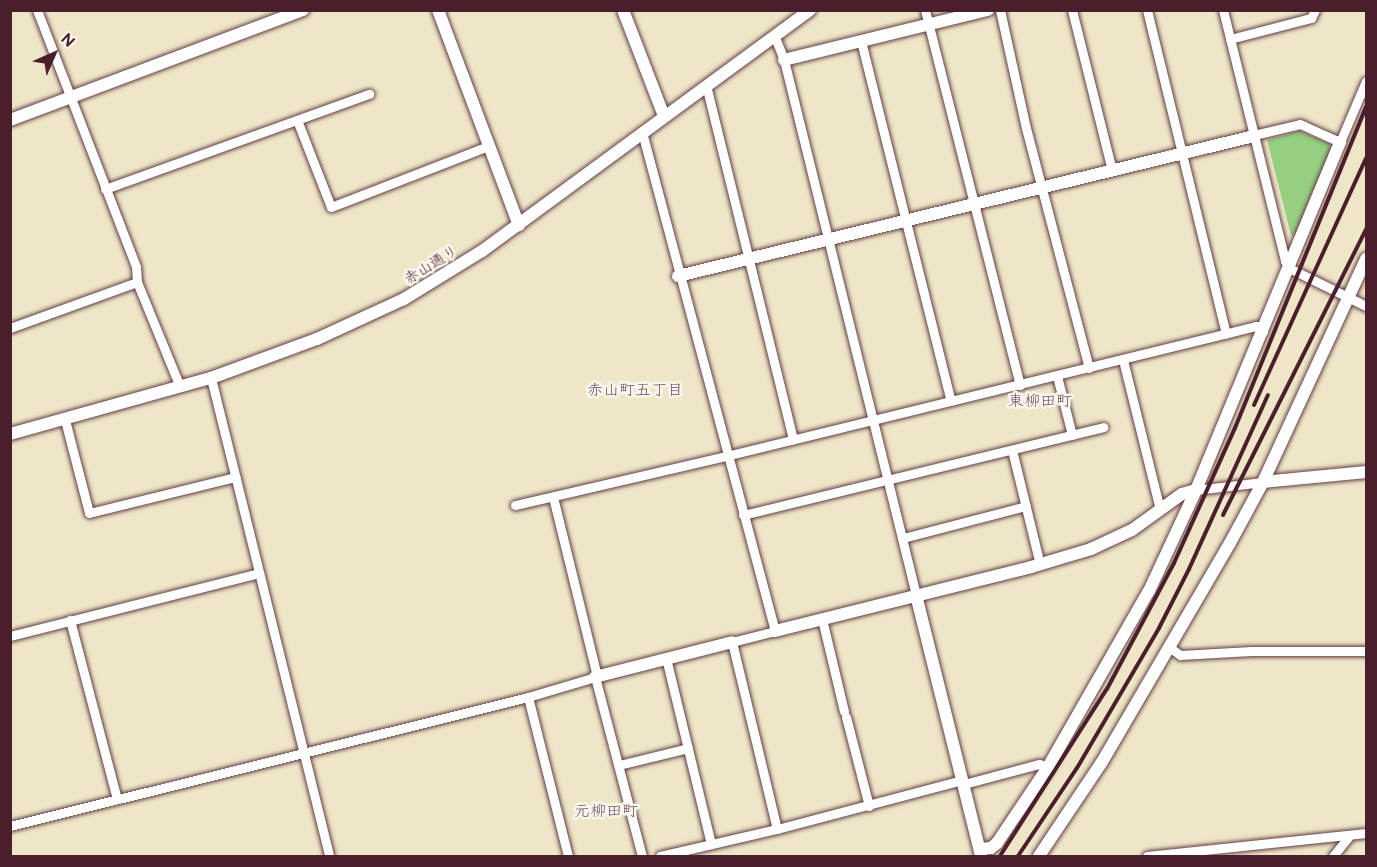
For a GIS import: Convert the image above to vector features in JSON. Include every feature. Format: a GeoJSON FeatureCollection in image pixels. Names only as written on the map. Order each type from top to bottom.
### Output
{"type":"FeatureCollection","features":[{"type":"Feature","properties":{"kind":"street"},"geometry":{"type":"LineString","coordinates":[[37,10],[136,267],[136,282],[180,387]]}},
{"type":"Feature","properties":{"kind":"street"},"geometry":{"type":"LineString","coordinates":[[10,120],[303,10]]}},
{"type":"Feature","properties":{"kind":"street"},"geometry":{"type":"LineString","coordinates":[[438,10],[519,225]]}},
{"type":"Feature","properties":{"kind":"street"},"geometry":{"type":"LineString","coordinates":[[623,10],[664,116]]}},
{"type":"Feature","properties":{"kind":"street","name":"赤山通り"},"geometry":{"type":"LineString","coordinates":[[10,434],[211,378],[317,339],[404,299],[435,282],[519,225],[810,10]]}},
{"type":"Feature","properties":{"kind":"street"},"geometry":{"type":"LineString","coordinates":[[925,10],[1020,385]]}},
{"type":"Feature","properties":{"kind":"street"},"geometry":{"type":"LineString","coordinates":[[784,60],[988,10]]}},
{"type":"Feature","properties":{"kind":"street"},"geometry":{"type":"LineString","coordinates":[[1000,10],[1026,128],[1044,188],[1089,368]]}},
{"type":"Feature","properties":{"kind":"street"},"geometry":{"type":"LineString","coordinates":[[1072,10],[1112,171]]}},
{"type":"Feature","properties":{"kind":"street"},"geometry":{"type":"LineString","coordinates":[[1147,10],[1184,153],[1226,333]]}},
{"type":"Feature","properties":{"kind":"street"},"geometry":{"type":"LineString","coordinates":[[1223,10],[1285,261],[1366,306]]}},
{"type":"Feature","properties":{"kind":"street"},"geometry":{"type":"LineString","coordinates":[[1230,39],[1311,18],[1315,10]]}},
{"type":"Feature","properties":{"kind":"street"},"geometry":{"type":"LineString","coordinates":[[774,35],[784,60],[890,479],[916,595],[981,853],[997,843],[1048,767],[1149,591],[1196,490],[1366,81]]}},
{"type":"Feature","properties":{"kind":"street"},"geometry":{"type":"LineString","coordinates":[[861,41],[951,401]]}},
{"type":"Feature","properties":{"kind":"street"},"geometry":{"type":"LineString","coordinates":[[706,86],[793,439]]}},
{"type":"Feature","properties":{"kind":"street"},"geometry":{"type":"LineString","coordinates":[[105,189],[369,94]]}},
{"type":"Feature","properties":{"kind":"street"},"geometry":{"type":"LineString","coordinates":[[297,120],[330,207],[488,146]]}},
{"type":"Feature","properties":{"kind":"street"},"geometry":{"type":"LineString","coordinates":[[678,276],[1300,124],[1340,142]]}},
{"type":"Feature","properties":{"kind":"street"},"geometry":{"type":"LineString","coordinates":[[642,132],[678,276],[775,631]]}},
{"type":"Feature","properties":{"kind":"street"},"geometry":{"type":"LineString","coordinates":[[1039,856],[1102,762],[1230,543],[1263,482],[1366,259]]}},
{"type":"Feature","properties":{"kind":"street"},"geometry":{"type":"LineString","coordinates":[[10,328],[136,282]]}},
{"type":"Feature","properties":{"kind":"street"},"geometry":{"type":"LineString","coordinates":[[515,505],[1020,385],[1226,333],[1256,326],[1263,330]]}},
{"type":"Feature","properties":{"kind":"street"},"geometry":{"type":"LineString","coordinates":[[1123,360],[1160,510]]}},
{"type":"Feature","properties":{"kind":"street"},"geometry":{"type":"LineString","coordinates":[[1057,376],[1072,435]]}},
{"type":"Feature","properties":{"kind":"street"},"geometry":{"type":"LineString","coordinates":[[211,378],[329,856]]}},
{"type":"Feature","properties":{"kind":"street"},"geometry":{"type":"LineString","coordinates":[[64,420],[89,513],[236,477]]}},
{"type":"Feature","properties":{"kind":"street"},"geometry":{"type":"LineString","coordinates":[[743,515],[1103,428]]}},
{"type":"Feature","properties":{"kind":"street"},"geometry":{"type":"LineString","coordinates":[[1012,450],[1040,565]]}},
{"type":"Feature","properties":{"kind":"street"},"geometry":{"type":"LineString","coordinates":[[10,826],[528,697],[666,658],[1040,565],[1091,549],[1132,530],[1182,494],[1196,490],[1366,472]]}},
{"type":"Feature","properties":{"kind":"street"},"geometry":{"type":"LineString","coordinates":[[553,497],[642,856]]}},
{"type":"Feature","properties":{"kind":"street"},"geometry":{"type":"LineString","coordinates":[[903,538],[1026,506]]}},
{"type":"Feature","properties":{"kind":"street"},"geometry":{"type":"LineString","coordinates":[[10,636],[259,573]]}},
{"type":"Feature","properties":{"kind":"street"},"geometry":{"type":"LineString","coordinates":[[822,619],[869,806]]}},
{"type":"Feature","properties":{"kind":"street"},"geometry":{"type":"LineString","coordinates":[[70,621],[117,799]]}},
{"type":"Feature","properties":{"kind":"street"},"geometry":{"type":"LineString","coordinates":[[732,642],[777,829]]}},
{"type":"Feature","properties":{"kind":"street"},"geometry":{"type":"LineString","coordinates":[[1169,647],[1180,655],[1251,651],[1366,651]]}},
{"type":"Feature","properties":{"kind":"street"},"geometry":{"type":"LineString","coordinates":[[666,658],[711,844]]}},
{"type":"Feature","properties":{"kind":"street"},"geometry":{"type":"LineString","coordinates":[[528,697],[568,856]]}},
{"type":"Feature","properties":{"kind":"street"},"geometry":{"type":"LineString","coordinates":[[619,765],[688,748]]}},
{"type":"Feature","properties":{"kind":"street"},"geometry":{"type":"LineString","coordinates":[[660,856],[1039,764],[1048,767]]}},
{"type":"Feature","properties":{"kind":"street"},"geometry":{"type":"LineString","coordinates":[[1148,856],[1366,833]]}},
{"type":"Feature","properties":{"kind":"street"},"geometry":{"type":"LineString","coordinates":[[1333,856],[1350,835]]}},
{"type":"Feature","properties":{"kind":"street"},"geometry":{"type":"LineString","coordinates":[[1247,856],[1256,845]]}},
{"type":"Feature","properties":{"kind":"green space"},"geometry":{"type":"Polygon","coordinates":[[[1299,131],[1328,143],[1331,150],[1295,236],[1291,235],[1267,140],[1299,131]]]}},
{"type":"Feature","properties":{"kind":"railway"},"geometry":{"type":"LineString","coordinates":[[1000,856],[1107,689],[1174,563],[1235,428],[1366,107]]}},
{"type":"Feature","properties":{"kind":"railway"},"geometry":{"type":"LineString","coordinates":[[1254,405],[1366,158]]}},
{"type":"Feature","properties":{"kind":"railway"},"geometry":{"type":"LineString","coordinates":[[1223,515],[1366,229]]}},
{"type":"Feature","properties":{"kind":"railway"},"geometry":{"type":"LineString","coordinates":[[1018,856],[1077,768],[1159,628],[1189,569],[1268,395]]}},
{"type":"Feature","properties":{"kind":"district","name":"赤山町五丁目"},"geometry":{"type":"Point","coordinates":[635,391]}},
{"type":"Feature","properties":{"kind":"district","name":"東柳田町"},"geometry":{"type":"Point","coordinates":[1040,402]}},
{"type":"Feature","properties":{"kind":"district","name":"元柳田町"},"geometry":{"type":"Point","coordinates":[606,812]}}]}
